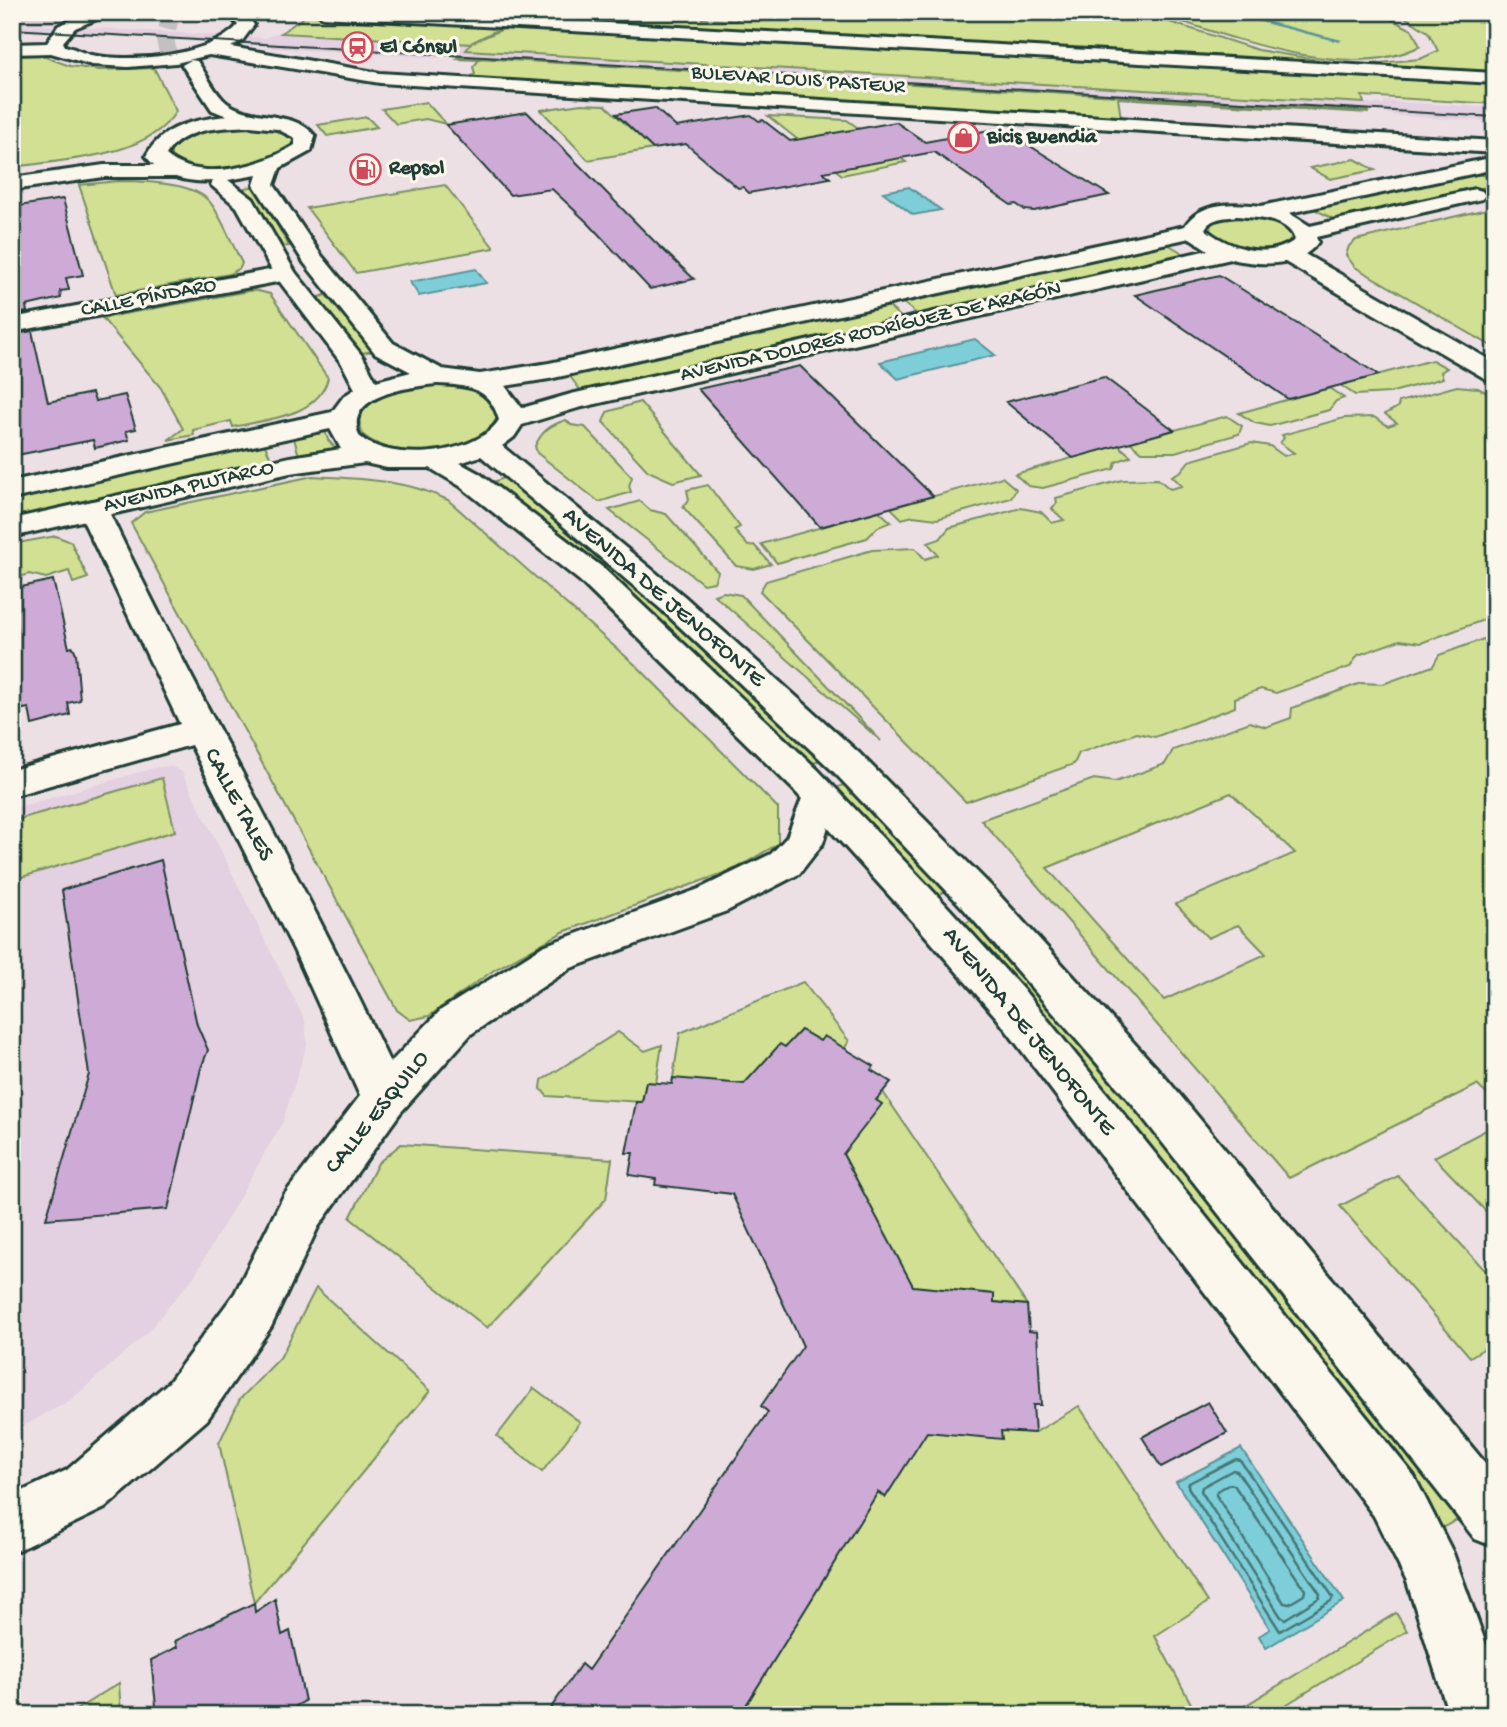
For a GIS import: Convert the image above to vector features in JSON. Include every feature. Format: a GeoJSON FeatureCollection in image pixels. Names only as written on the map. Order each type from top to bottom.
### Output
{"type":"FeatureCollection","features":[{"type":"Feature","properties":{"kind":"main road"},"geometry":{"type":"LineString","coordinates":[[12,49],[58,41],[86,15],[106,12]]}},
{"type":"Feature","properties":{"kind":"main road"},"geometry":{"type":"LineString","coordinates":[[12,43],[58,41],[71,55],[118,62],[149,61],[205,50],[231,40],[243,32],[246,25],[243,18],[234,12]]}},
{"type":"Feature","properties":{"kind":"main road","name":"BULEVAR LOUIS PASTEUR"},"geometry":{"type":"LineString","coordinates":[[323,12],[1495,78]]}},
{"type":"Feature","properties":{"kind":"main road","name":"BULEVAR LOUIS PASTEUR"},"geometry":{"type":"LineString","coordinates":[[205,50],[243,53],[347,75],[380,78],[1495,147]]}},
{"type":"Feature","properties":{"kind":"main road"},"geometry":{"type":"LineString","coordinates":[[191,65],[219,106],[250,120]]}},
{"type":"Feature","properties":{"kind":"main road"},"geometry":{"type":"LineString","coordinates":[[184,132],[193,109]]}},
{"type":"Feature","properties":{"kind":"main road"},"geometry":{"type":"LineString","coordinates":[[12,176],[102,161],[159,147],[184,132],[215,124],[250,120],[275,122],[295,128],[305,136],[304,147],[292,157],[270,167],[240,173],[209,175],[176,171],[104,171],[12,184]]}},
{"type":"Feature","properties":{"kind":"main road","name":"BULEVAR LOUIS PASTEUR"},"geometry":{"type":"LineString","coordinates":[[1390,141],[1419,149],[1426,154],[1435,163],[1436,177]]}},
{"type":"Feature","properties":{"kind":"main road"},"geometry":{"type":"LineString","coordinates":[[159,147],[156,156],[162,164],[176,171]]}},
{"type":"Feature","properties":{"kind":"main road"},"geometry":{"type":"LineString","coordinates":[[1261,212],[1298,226],[1306,233],[1307,242],[1300,250],[1288,254],[1265,256],[1231,252],[1205,241],[1194,231],[1196,224],[1203,217],[1218,212],[1261,212],[1495,163]]}},
{"type":"Feature","properties":{"kind":"main road"},"geometry":{"type":"LineString","coordinates":[[270,167],[264,185],[313,259],[384,348],[437,376]]}},
{"type":"Feature","properties":{"kind":"main road"},"geometry":{"type":"LineString","coordinates":[[209,175],[246,203],[285,274],[354,362],[369,393]]}},
{"type":"Feature","properties":{"kind":"main road"},"geometry":{"type":"LineString","coordinates":[[1306,233],[1495,191]]}},
{"type":"Feature","properties":{"kind":"main road","name":"AVENIDA DOLORES RODRÍGUEZ DE ARAGÓN"},"geometry":{"type":"LineString","coordinates":[[480,382],[550,371],[1194,231]]}},
{"type":"Feature","properties":{"kind":"main road","name":"AVENIDA DOLORES RODRÍGUEZ DE ARAGÓN"},"geometry":{"type":"LineString","coordinates":[[368,454],[400,461],[436,460],[463,454],[498,432],[571,402],[1231,252]]}},
{"type":"Feature","properties":{"kind":"main road"},"geometry":{"type":"LineString","coordinates":[[1288,254],[1495,374]]}},
{"type":"Feature","properties":{"kind":"main road","name":"CALLE PÍNDARO"},"geometry":{"type":"LineString","coordinates":[[12,325],[285,274]]}},
{"type":"Feature","properties":{"kind":"main road"},"geometry":{"type":"LineString","coordinates":[[368,454],[355,448],[343,434],[343,418],[350,407],[369,393],[400,381],[437,376],[480,382],[498,391],[509,404],[498,432]]}},
{"type":"Feature","properties":{"kind":"main road","name":"AVENIDA PLUTARCO"},"geometry":{"type":"LineString","coordinates":[[12,490],[343,418]]}},
{"type":"Feature","properties":{"kind":"main road","name":"AVENIDA DE JENOFONTE"},"geometry":{"type":"LineString","coordinates":[[498,432],[673,603],[846,762],[977,897],[1148,1090],[1495,1520]]}},
{"type":"Feature","properties":{"kind":"main road","name":"AVENIDA PLUTARCO"},"geometry":{"type":"LineString","coordinates":[[12,528],[290,465],[368,454]]}},
{"type":"Feature","properties":{"kind":"main road","name":"AVENIDA DE JENOFONTE"},"geometry":{"type":"LineString","coordinates":[[436,460],[470,480],[591,574],[747,721],[1012,1006],[1394,1496],[1433,1573],[1480,1715]]}},
{"type":"Feature","properties":{"kind":"main road","name":"CALLE TALES"},"geometry":{"type":"LineString","coordinates":[[93,510],[199,731],[352,1025],[384,1099]]}},
{"type":"Feature","properties":{"kind":"main road"},"geometry":{"type":"LineString","coordinates":[[12,783],[199,731]]}},
{"type":"Feature","properties":{"kind":"main road","name":"CALLE ESQUILO"},"geometry":{"type":"LineString","coordinates":[[12,1525],[86,1489],[188,1401],[253,1310],[301,1211],[384,1099],[456,1022],[558,957],[713,900],[785,864],[804,843],[819,797]]}},
{"type":"Feature","properties":{"kind":"shaded area"},"geometry":{"type":"Polygon","coordinates":[[[12,12],[84,12],[52,24],[12,22],[12,12]]]}},
{"type":"Feature","properties":{"kind":"shaded area"},"geometry":{"type":"Polygon","coordinates":[[[12,23],[266,38],[276,33],[472,44],[467,50],[1384,104],[1384,101],[1495,108],[1495,122],[1389,115],[1387,112],[270,48],[272,46],[12,30],[12,23]]]}},
{"type":"Feature","properties":{"kind":"shaded area"},"geometry":{"type":"Polygon","coordinates":[[[170,766],[182,772],[305,1021],[307,1044],[283,1121],[195,1275],[146,1334],[71,1400],[12,1432],[12,809],[157,767],[170,766]]]}},
{"type":"Feature","properties":{"kind":"green space"},"geometry":{"type":"Polygon","coordinates":[[[412,12],[666,12],[704,14],[702,19],[736,21],[738,18],[753,19],[753,12],[1138,12],[1258,50],[1343,64],[412,12]]]}},
{"type":"Feature","properties":{"kind":"green space"},"geometry":{"type":"Polygon","coordinates":[[[1153,12],[1378,12],[1412,30],[1420,46],[1391,56],[1358,60],[1323,58],[1250,43],[1153,12]]]}},
{"type":"Feature","properties":{"kind":"green space"},"geometry":{"type":"Polygon","coordinates":[[[1397,12],[1491,12],[1495,15],[1495,72],[1359,65],[1420,59],[1438,51],[1428,32],[1397,12]]]}},
{"type":"Feature","properties":{"kind":"green space"},"geometry":{"type":"Polygon","coordinates":[[[307,15],[505,26],[471,43],[510,26],[1495,83],[1495,104],[1362,96],[1364,103],[466,50],[471,44],[281,33],[307,15]]]}},
{"type":"Feature","properties":{"kind":"green space"},"geometry":{"type":"Polygon","coordinates":[[[12,52],[37,54],[70,66],[99,70],[154,68],[176,111],[163,127],[146,139],[125,148],[78,159],[12,167],[12,52]]]}},
{"type":"Feature","properties":{"kind":"green space"},"geometry":{"type":"Polygon","coordinates":[[[459,57],[1368,113],[1118,98],[1121,118],[470,77],[475,74],[473,67],[479,60],[457,59],[459,57]]]}},
{"type":"Feature","properties":{"kind":"green space"},"geometry":{"type":"Polygon","coordinates":[[[426,102],[446,124],[426,119],[396,124],[382,109],[426,102]]]}},
{"type":"Feature","properties":{"kind":"green space"},"geometry":{"type":"Polygon","coordinates":[[[581,104],[605,105],[653,149],[588,160],[541,110],[581,104]]]}},
{"type":"Feature","properties":{"kind":"green space"},"geometry":{"type":"Polygon","coordinates":[[[768,116],[847,120],[906,162],[842,175],[768,116]]]}},
{"type":"Feature","properties":{"kind":"green space"},"geometry":{"type":"Polygon","coordinates":[[[367,117],[377,127],[327,136],[318,125],[367,117]]]}},
{"type":"Feature","properties":{"kind":"green space"},"geometry":{"type":"Polygon","coordinates":[[[243,125],[279,129],[294,142],[287,152],[228,170],[196,170],[182,166],[171,157],[171,148],[196,133],[243,125]]]}},
{"type":"Feature","properties":{"kind":"green space"},"geometry":{"type":"Polygon","coordinates":[[[1355,159],[1375,170],[1330,179],[1310,168],[1355,159]]]}},
{"type":"Feature","properties":{"kind":"green space"},"geometry":{"type":"Polygon","coordinates":[[[1475,174],[1495,177],[1495,185],[1337,221],[1314,209],[1475,174]]]}},
{"type":"Feature","properties":{"kind":"green space"},"geometry":{"type":"Polygon","coordinates":[[[118,181],[178,186],[200,194],[212,205],[221,221],[242,263],[240,268],[230,274],[116,295],[79,185],[118,181]]]}},
{"type":"Feature","properties":{"kind":"green space"},"geometry":{"type":"Polygon","coordinates":[[[445,185],[494,248],[356,273],[307,208],[445,185]]]}},
{"type":"Feature","properties":{"kind":"green space"},"geometry":{"type":"Polygon","coordinates":[[[255,186],[289,246],[281,247],[251,197],[241,189],[255,186]]]}},
{"type":"Feature","properties":{"kind":"green space"},"geometry":{"type":"Polygon","coordinates":[[[1495,207],[1495,348],[1355,267],[1346,255],[1349,246],[1356,240],[1495,207]]]}},
{"type":"Feature","properties":{"kind":"green space"},"geometry":{"type":"Polygon","coordinates":[[[1249,215],[1280,224],[1292,237],[1275,248],[1251,249],[1228,243],[1210,232],[1211,222],[1217,218],[1249,215]]]}},
{"type":"Feature","properties":{"kind":"green space"},"geometry":{"type":"Polygon","coordinates":[[[1166,243],[1186,255],[918,315],[901,301],[1166,243]]]}},
{"type":"Feature","properties":{"kind":"green space"},"geometry":{"type":"Polygon","coordinates":[[[254,290],[270,294],[328,378],[322,391],[303,409],[290,414],[233,427],[231,421],[193,430],[194,435],[168,440],[183,429],[161,388],[102,318],[254,290]]]}},
{"type":"Feature","properties":{"kind":"green space"},"geometry":{"type":"Polygon","coordinates":[[[326,295],[373,351],[362,353],[316,298],[326,295]]]}},
{"type":"Feature","properties":{"kind":"green space"},"geometry":{"type":"Polygon","coordinates":[[[887,305],[903,319],[581,391],[568,374],[887,305]]]}},
{"type":"Feature","properties":{"kind":"green space"},"geometry":{"type":"Polygon","coordinates":[[[1432,360],[1447,368],[1441,372],[1443,378],[1389,393],[1355,395],[1340,385],[1432,360]]]}},
{"type":"Feature","properties":{"kind":"green space"},"geometry":{"type":"Polygon","coordinates":[[[434,381],[478,387],[499,409],[492,426],[479,438],[460,447],[439,451],[395,449],[376,443],[362,434],[359,419],[364,409],[380,395],[434,381]]]}},
{"type":"Feature","properties":{"kind":"green space"},"geometry":{"type":"Polygon","coordinates":[[[1457,386],[1478,388],[1495,397],[1495,607],[1489,609],[1489,618],[1421,643],[1400,640],[1358,655],[1350,667],[1276,693],[1261,689],[1235,698],[1235,707],[1155,737],[1137,733],[1079,753],[1074,764],[966,802],[760,591],[766,581],[872,550],[915,548],[925,559],[938,555],[928,543],[940,539],[949,528],[1021,508],[1041,512],[1052,523],[1064,520],[1052,509],[1057,503],[1056,498],[1122,480],[1158,479],[1170,489],[1182,486],[1172,476],[1181,471],[1189,461],[1251,443],[1270,446],[1284,456],[1294,453],[1280,443],[1284,438],[1282,435],[1344,418],[1374,417],[1388,426],[1397,423],[1385,414],[1398,407],[1399,402],[1457,386]]]}},
{"type":"Feature","properties":{"kind":"green space"},"geometry":{"type":"Polygon","coordinates":[[[1329,388],[1344,398],[1336,401],[1329,410],[1270,426],[1255,423],[1239,413],[1329,388]]]}},
{"type":"Feature","properties":{"kind":"green space"},"geometry":{"type":"Polygon","coordinates":[[[640,402],[701,475],[673,482],[648,471],[603,422],[607,412],[640,402]]]}},
{"type":"Feature","properties":{"kind":"green space"},"geometry":{"type":"Polygon","coordinates":[[[1227,416],[1242,426],[1239,434],[1175,452],[1142,452],[1130,442],[1227,416]]]}},
{"type":"Feature","properties":{"kind":"green space"},"geometry":{"type":"Polygon","coordinates":[[[566,420],[571,425],[585,427],[632,477],[629,486],[631,492],[599,502],[537,453],[535,446],[544,432],[566,420]]]}},
{"type":"Feature","properties":{"kind":"green space"},"geometry":{"type":"Polygon","coordinates":[[[324,428],[328,440],[338,451],[299,456],[293,435],[324,428]]]}},
{"type":"Feature","properties":{"kind":"green space"},"geometry":{"type":"Polygon","coordinates":[[[264,443],[272,461],[19,518],[15,498],[264,443]]]}},
{"type":"Feature","properties":{"kind":"green space"},"geometry":{"type":"Polygon","coordinates":[[[1118,445],[1131,456],[1116,462],[1114,469],[1043,488],[1028,486],[1015,474],[1118,445]]]}},
{"type":"Feature","properties":{"kind":"green space"},"geometry":{"type":"Polygon","coordinates":[[[313,476],[399,484],[448,500],[640,669],[778,808],[778,844],[737,868],[563,932],[494,970],[429,1016],[410,1020],[397,1010],[131,523],[145,512],[313,476]]]}},
{"type":"Feature","properties":{"kind":"green space"},"geometry":{"type":"Polygon","coordinates":[[[1002,477],[1016,489],[1011,498],[937,519],[913,516],[902,519],[891,508],[1002,477]]]}},
{"type":"Feature","properties":{"kind":"green space"},"geometry":{"type":"Polygon","coordinates":[[[504,478],[669,614],[822,759],[812,764],[660,620],[493,482],[504,478]]]}},
{"type":"Feature","properties":{"kind":"green space"},"geometry":{"type":"Polygon","coordinates":[[[708,485],[740,527],[734,530],[748,546],[754,545],[771,564],[754,569],[736,566],[683,507],[689,500],[687,490],[708,485]]]}},
{"type":"Feature","properties":{"kind":"green space"},"geometry":{"type":"Polygon","coordinates":[[[640,501],[650,510],[666,514],[718,572],[714,582],[703,584],[609,510],[640,501]]]}},
{"type":"Feature","properties":{"kind":"green space"},"geometry":{"type":"Polygon","coordinates":[[[879,511],[891,522],[878,527],[867,538],[777,563],[761,544],[879,511]]]}},
{"type":"Feature","properties":{"kind":"green space"},"geometry":{"type":"Polygon","coordinates":[[[56,536],[71,542],[88,578],[73,583],[69,571],[46,578],[29,574],[12,579],[12,544],[56,536]]]}},
{"type":"Feature","properties":{"kind":"green space"},"geometry":{"type":"Polygon","coordinates":[[[723,592],[741,595],[881,741],[714,595],[723,592]]]}},
{"type":"Feature","properties":{"kind":"green space"},"geometry":{"type":"Polygon","coordinates":[[[1495,635],[1495,1102],[1477,1085],[1289,1178],[981,820],[1094,779],[1115,782],[1165,764],[1173,750],[1250,722],[1266,727],[1291,718],[1292,708],[1361,683],[1383,684],[1433,666],[1439,655],[1495,635]],[[1231,793],[1047,868],[1164,1000],[1266,954],[1238,925],[1208,938],[1176,904],[1295,853],[1231,793]]]}},
{"type":"Feature","properties":{"kind":"green space"},"geometry":{"type":"Polygon","coordinates":[[[162,778],[175,831],[12,880],[12,821],[162,778]]]}},
{"type":"Feature","properties":{"kind":"green space"},"geometry":{"type":"Polygon","coordinates":[[[847,783],[948,890],[935,897],[836,788],[847,783]]]}},
{"type":"Feature","properties":{"kind":"green space"},"geometry":{"type":"Polygon","coordinates":[[[974,919],[1102,1066],[1463,1517],[1440,1529],[1413,1486],[1239,1259],[1091,1073],[961,925],[974,919]]]}},
{"type":"Feature","properties":{"kind":"green space"},"geometry":{"type":"Polygon","coordinates":[[[803,982],[849,1041],[842,1053],[801,1030],[751,1085],[672,1084],[680,1033],[803,982]]]}},
{"type":"Feature","properties":{"kind":"green space"},"geometry":{"type":"Polygon","coordinates":[[[618,1032],[645,1051],[662,1045],[656,1083],[646,1082],[642,1102],[547,1096],[541,1089],[542,1080],[618,1032]]]}},
{"type":"Feature","properties":{"kind":"green space"},"geometry":{"type":"Polygon","coordinates":[[[883,1092],[1027,1305],[908,1294],[835,1153],[883,1092]]]}},
{"type":"Feature","properties":{"kind":"green space"},"geometry":{"type":"Polygon","coordinates":[[[1490,1128],[1495,1133],[1495,1221],[1434,1157],[1490,1128]]]}},
{"type":"Feature","properties":{"kind":"green space"},"geometry":{"type":"Polygon","coordinates":[[[401,1144],[612,1159],[606,1199],[487,1328],[350,1218],[378,1163],[401,1144]]]}},
{"type":"Feature","properties":{"kind":"green space"},"geometry":{"type":"Polygon","coordinates":[[[1398,1176],[1495,1281],[1495,1342],[1470,1357],[1340,1206],[1398,1176]]]}},
{"type":"Feature","properties":{"kind":"green space"},"geometry":{"type":"Polygon","coordinates":[[[316,1288],[430,1391],[254,1603],[219,1443],[240,1399],[280,1358],[316,1288]]]}},
{"type":"Feature","properties":{"kind":"green space"},"geometry":{"type":"Polygon","coordinates":[[[534,1388],[580,1422],[542,1472],[497,1436],[534,1388]]]}},
{"type":"Feature","properties":{"kind":"green space"},"geometry":{"type":"Polygon","coordinates":[[[1079,1406],[1208,1602],[1155,1636],[1197,1715],[740,1715],[914,1433],[932,1424],[1034,1433],[1079,1406]]]}},
{"type":"Feature","properties":{"kind":"green space"},"geometry":{"type":"Polygon","coordinates":[[[1396,1613],[1407,1631],[1269,1715],[1230,1715],[1396,1613]]]}},
{"type":"Feature","properties":{"kind":"green space"},"geometry":{"type":"Polygon","coordinates":[[[119,1683],[121,1715],[68,1715],[119,1683]]]}},
{"type":"Feature","properties":{"kind":"water"},"geometry":{"type":"Polygon","coordinates":[[[909,187],[941,210],[913,215],[883,192],[909,187]]]}},
{"type":"Feature","properties":{"kind":"water"},"geometry":{"type":"Polygon","coordinates":[[[476,269],[486,283],[419,296],[410,282],[476,269]]]}},
{"type":"Feature","properties":{"kind":"water"},"geometry":{"type":"Polygon","coordinates":[[[975,339],[995,355],[898,379],[880,362],[975,339]]]}},
{"type":"Feature","properties":{"kind":"water"},"geometry":{"type":"Polygon","coordinates":[[[1241,1448],[1344,1601],[1266,1648],[1259,1636],[1270,1629],[1176,1482],[1241,1448]]]}},
{"type":"Feature","properties":{"kind":"building"},"geometry":{"type":"Polygon","coordinates":[[[655,108],[676,127],[751,115],[759,121],[763,120],[790,141],[896,122],[925,142],[995,129],[1009,137],[1014,136],[1109,195],[1034,211],[1025,210],[1016,204],[1011,205],[934,152],[823,172],[830,178],[749,193],[743,187],[738,188],[686,144],[653,149],[616,114],[655,108]]]}},
{"type":"Feature","properties":{"kind":"building"},"geometry":{"type":"Polygon","coordinates":[[[527,112],[694,279],[650,289],[552,189],[510,195],[446,125],[527,112]]]}},
{"type":"Feature","properties":{"kind":"building"},"geometry":{"type":"Polygon","coordinates":[[[63,199],[83,275],[66,278],[69,290],[60,291],[61,298],[26,306],[27,312],[12,315],[12,207],[63,199]]]}},
{"type":"Feature","properties":{"kind":"building"},"geometry":{"type":"Polygon","coordinates":[[[1219,275],[1379,375],[1288,399],[1135,295],[1219,275]]]}},
{"type":"Feature","properties":{"kind":"building"},"geometry":{"type":"Polygon","coordinates":[[[32,331],[48,402],[92,393],[95,401],[125,395],[136,429],[126,431],[129,440],[95,448],[93,440],[12,456],[12,335],[32,331]]]}},
{"type":"Feature","properties":{"kind":"building"},"geometry":{"type":"Polygon","coordinates":[[[800,366],[933,496],[820,527],[698,389],[800,366]]]}},
{"type":"Feature","properties":{"kind":"building"},"geometry":{"type":"Polygon","coordinates":[[[1104,377],[1174,430],[1073,458],[1006,402],[1104,377]]]}},
{"type":"Feature","properties":{"kind":"building"},"geometry":{"type":"Polygon","coordinates":[[[53,580],[69,648],[73,647],[76,653],[80,700],[68,703],[70,715],[32,725],[29,708],[12,711],[12,589],[53,580]]]}},
{"type":"Feature","properties":{"kind":"building"},"geometry":{"type":"Polygon","coordinates":[[[161,860],[197,1025],[208,1050],[201,1068],[168,1209],[46,1219],[89,1074],[62,890],[161,860]]]}},
{"type":"Feature","properties":{"kind":"building"},"geometry":{"type":"Polygon","coordinates":[[[801,1030],[820,1041],[824,1036],[874,1066],[871,1070],[891,1082],[876,1100],[882,1104],[843,1154],[913,1286],[994,1294],[994,1302],[1027,1305],[1029,1331],[1037,1332],[1041,1405],[1033,1405],[1035,1433],[1001,1431],[1002,1439],[927,1432],[885,1498],[878,1492],[740,1715],[546,1715],[581,1664],[588,1670],[768,1412],[761,1406],[803,1346],[732,1194],[655,1185],[656,1179],[629,1175],[633,1153],[626,1153],[636,1102],[642,1102],[646,1082],[672,1084],[673,1078],[744,1084],[780,1044],[785,1047],[801,1030]]]}},
{"type":"Feature","properties":{"kind":"building"},"geometry":{"type":"Polygon","coordinates":[[[1208,1402],[1227,1433],[1161,1467],[1142,1437],[1208,1402]]]}},
{"type":"Feature","properties":{"kind":"building"},"geometry":{"type":"Polygon","coordinates":[[[275,1599],[282,1635],[290,1631],[305,1701],[296,1706],[298,1715],[157,1715],[151,1660],[177,1647],[175,1641],[254,1603],[255,1612],[275,1599]]]}},
{"type":"Feature","properties":{"kind":"waterway"},"geometry":{"type":"LineString","coordinates":[[1223,12],[1339,40]]}},
{"type":"Feature","properties":{"kind":"tunnel"},"geometry":{"type":"LineString","coordinates":[[171,12],[165,39],[171,66]]}},
{"type":"Feature","properties":{"kind":"tram line"},"geometry":{"type":"LineString","coordinates":[[12,29],[1495,117]]}},
{"type":"Feature","properties":{"kind":"place","name":"El Cónsul"},"geometry":{"type":"Point","coordinates":[357,48]}},
{"type":"Feature","properties":{"kind":"place","name":"Bicis Buendia"},"geometry":{"type":"Point","coordinates":[964,138]}},
{"type":"Feature","properties":{"kind":"place","name":"Repsol"},"geometry":{"type":"Point","coordinates":[366,169]}}]}
